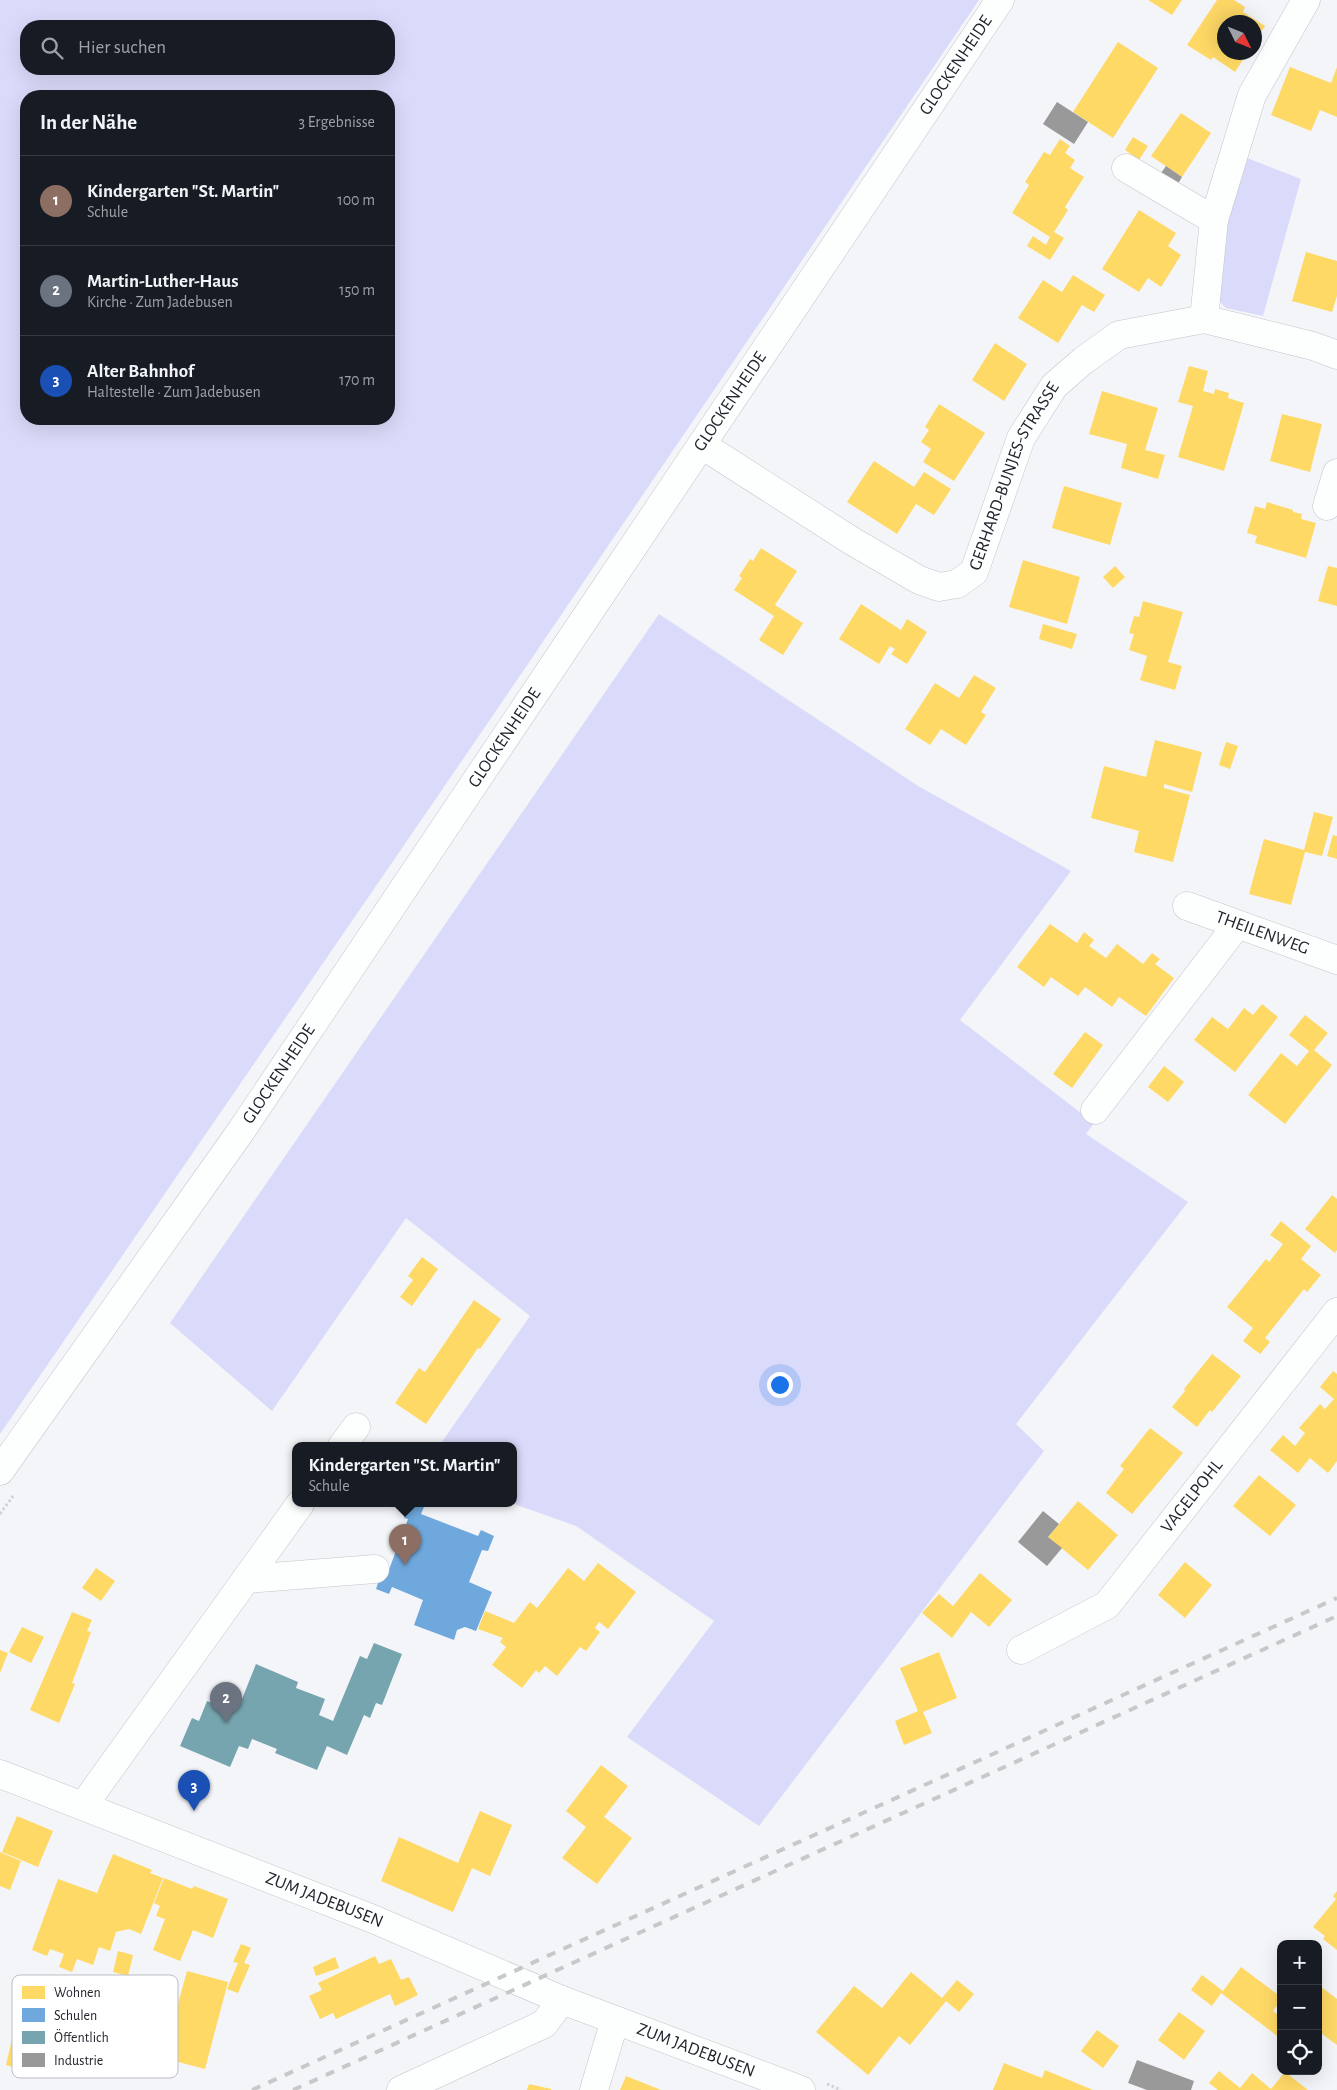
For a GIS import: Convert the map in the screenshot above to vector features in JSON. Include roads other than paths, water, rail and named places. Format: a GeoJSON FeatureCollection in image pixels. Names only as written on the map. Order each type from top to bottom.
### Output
{"type":"FeatureCollection","features":[{"type":"Feature","properties":{"kind":"street","name":"GLOCKENHEIDE"},"geometry":{"type":"LineString","coordinates":[[0,1470],[241,1131],[1000,0]]}},
{"type":"Feature","properties":{"kind":"street"},"geometry":{"type":"LineString","coordinates":[[1204,319],[1214,220],[1252,95],[1306,0]]}},
{"type":"Feature","properties":{"kind":"street"},"geometry":{"type":"LineString","coordinates":[[1126,168],[1214,220]]}},
{"type":"Feature","properties":{"kind":"street","name":"GERHARD-BUNJES-STRASSE"},"geometry":{"type":"LineString","coordinates":[[702,445],[852,540],[919,580],[939,588],[957,584],[974,572],[1021,438],[1054,386],[1084,360],[1119,335],[1204,319],[1313,346],[1337,355]]}},
{"type":"Feature","properties":{"kind":"street"},"geometry":{"type":"LineString","coordinates":[[1327,506],[1337,473]]}},
{"type":"Feature","properties":{"kind":"street","name":"THEILENWEG"},"geometry":{"type":"LineString","coordinates":[[1187,906],[1337,960]]}},
{"type":"Feature","properties":{"kind":"street"},"geometry":{"type":"LineString","coordinates":[[1095,1110],[1237,925]]}},
{"type":"Feature","properties":{"kind":"street","name":"VAGELPOHL"},"geometry":{"type":"LineString","coordinates":[[1021,1650],[1107,1605],[1337,1312]]}},
{"type":"Feature","properties":{"kind":"street"},"geometry":{"type":"LineString","coordinates":[[82,1806],[298,1507]]}},
{"type":"Feature","properties":{"kind":"street"},"geometry":{"type":"LineString","coordinates":[[246,1579],[375,1569]]}},
{"type":"Feature","properties":{"kind":"street","name":"ZUM JADEBUSEN"},"geometry":{"type":"LineString","coordinates":[[0,1774],[373,1919],[762,2083],[801,2090]]}},
{"type":"Feature","properties":{"kind":"street"},"geometry":{"type":"LineString","coordinates":[[401,2090],[544,2024],[562,2000]]}},
{"type":"Feature","properties":{"kind":"street"},"geometry":{"type":"LineString","coordinates":[[594,2090],[615,2020]]}},
{"type":"Feature","properties":{"kind":"railway"},"geometry":{"type":"LineString","coordinates":[[252,2090],[1337,1598]]}},
{"type":"Feature","properties":{"kind":"railway"},"geometry":{"type":"LineString","coordinates":[[293,2090],[1337,1616]]}},
{"type":"Feature","properties":{"kind":"place","name":"Kindergarten \"St. Martin\""},"geometry":{"type":"Point","coordinates":[405,1565]}},
{"type":"Feature","properties":{"kind":"place","name":"Martin-Luther-Haus"},"geometry":{"type":"Point","coordinates":[226,1723]}},
{"type":"Feature","properties":{"kind":"place","name":"Alter Bahnhof"},"geometry":{"type":"Point","coordinates":[194,1811]}}]}
